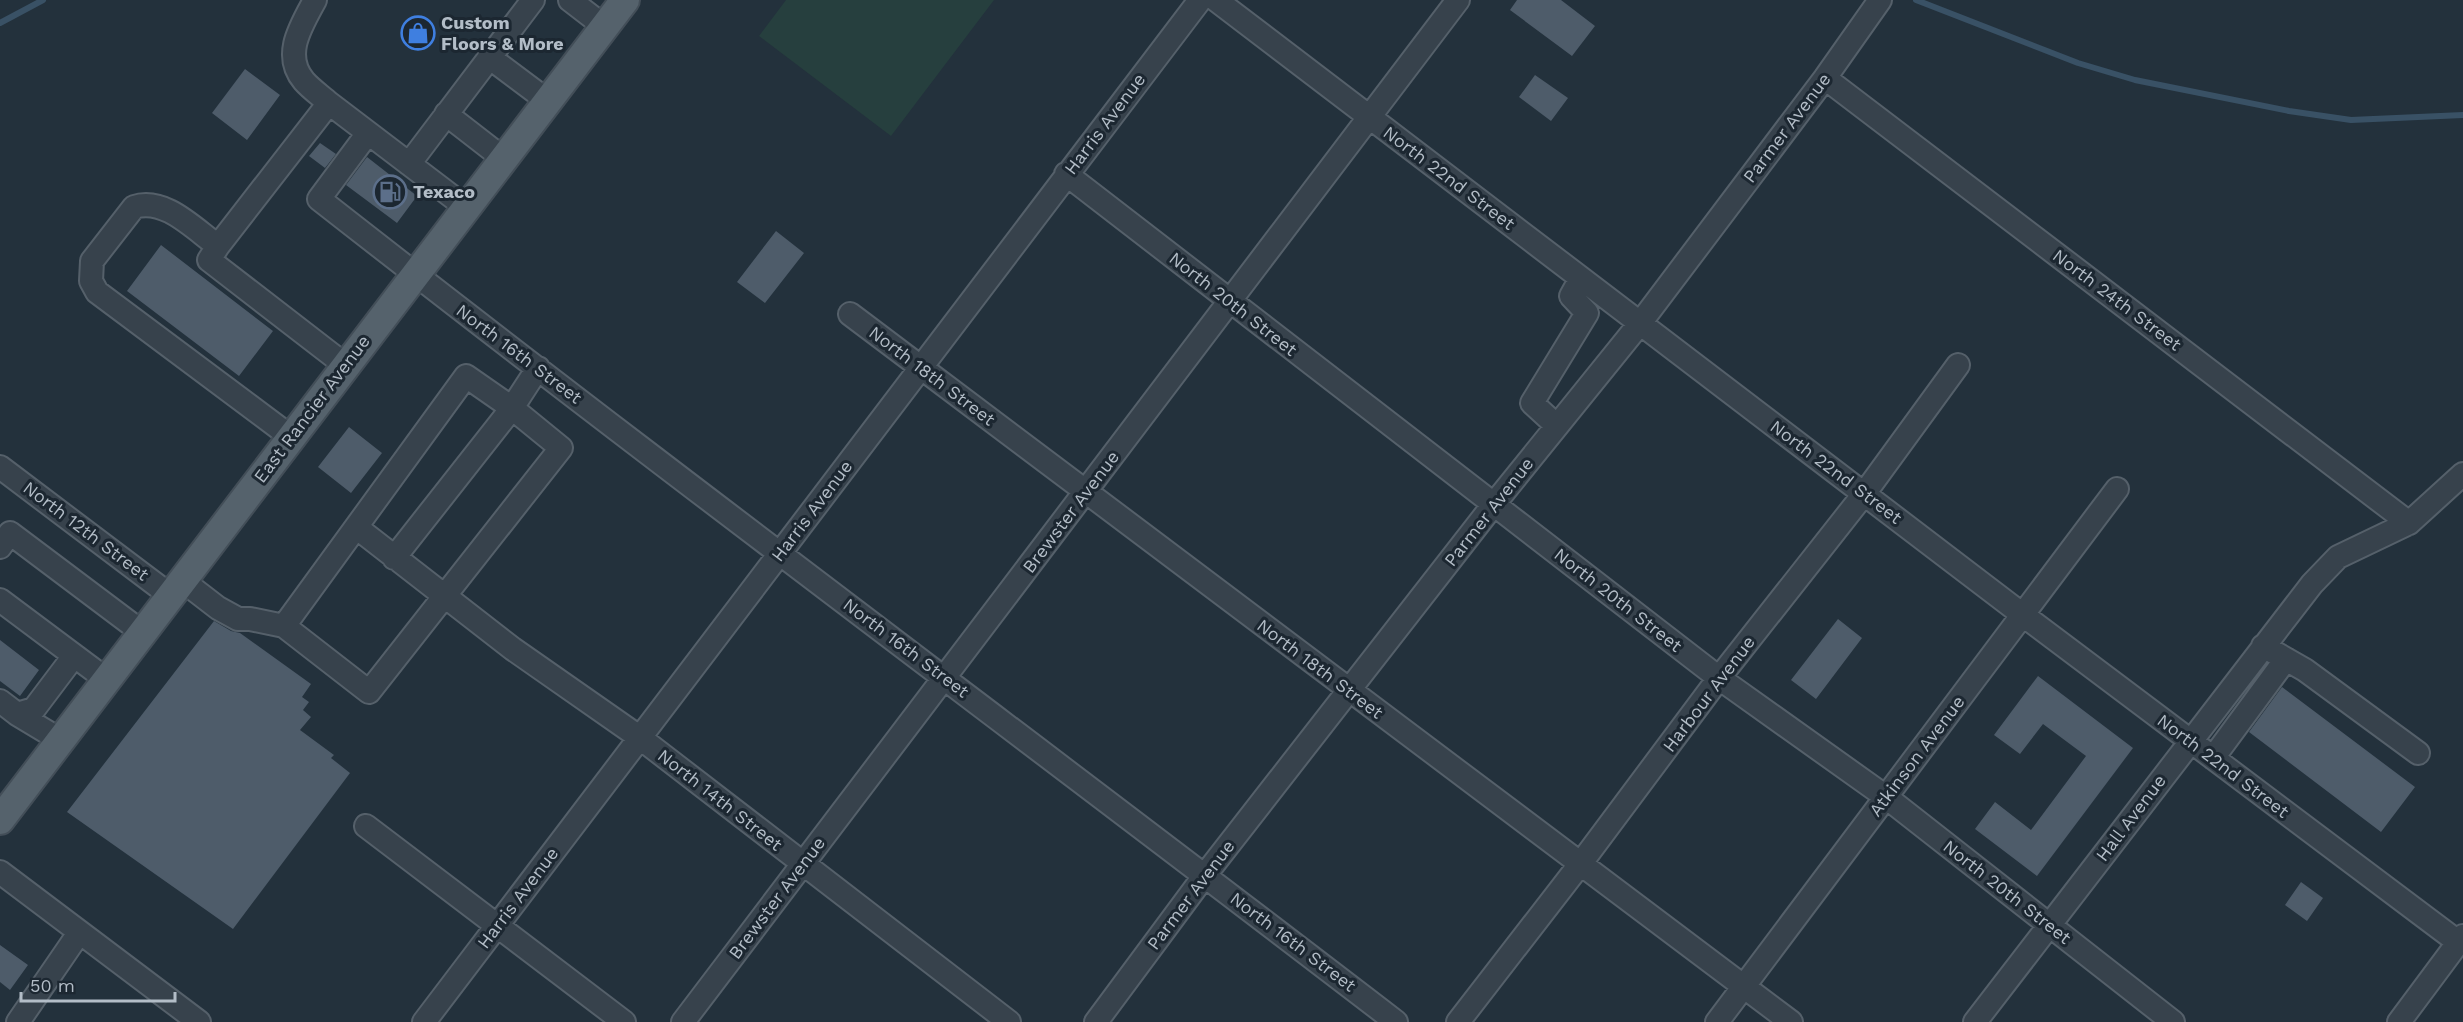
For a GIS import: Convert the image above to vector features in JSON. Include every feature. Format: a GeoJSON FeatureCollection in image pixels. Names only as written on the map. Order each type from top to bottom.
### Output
{"type":"FeatureCollection","features":[{"type":"Feature","properties":{"kind":"main road","name":"East Rancier Avenue"},"geometry":{"type":"LineString","coordinates":[[0,820],[625,0]]}},
{"type":"Feature","properties":{"kind":"street"},"geometry":{"type":"LineString","coordinates":[[315,0],[298,31],[292,59],[304,81],[329,103],[467,208]]}},
{"type":"Feature","properties":{"kind":"street"},"geometry":{"type":"LineString","coordinates":[[409,164],[533,0]]}},
{"type":"Feature","properties":{"kind":"street"},"geometry":{"type":"LineString","coordinates":[[570,0],[605,27]]}},
{"type":"Feature","properties":{"kind":"street","name":"Harris Avenue"},"geometry":{"type":"LineString","coordinates":[[424,1022],[1200,0]]}},
{"type":"Feature","properties":{"kind":"street","name":"North 22nd Street"},"geometry":{"type":"LineString","coordinates":[[1215,0],[2190,741],[2461,939]]}},
{"type":"Feature","properties":{"kind":"street","name":"Brewster Avenue"},"geometry":{"type":"LineString","coordinates":[[683,1022],[1086,494],[1458,0]]}},
{"type":"Feature","properties":{"kind":"street","name":"Parmer Avenue"},"geometry":{"type":"LineString","coordinates":[[1096,1022],[1205,875],[1494,504],[1641,322],[1825,78],[1880,0]]}},
{"type":"Feature","properties":{"kind":"street"},"geometry":{"type":"LineString","coordinates":[[489,57],[549,102]]}},
{"type":"Feature","properties":{"kind":"street","name":"North 24th Street"},"geometry":{"type":"LineString","coordinates":[[1825,78],[2409,523]]}},
{"type":"Feature","properties":{"kind":"street"},"geometry":{"type":"LineString","coordinates":[[329,103],[209,260],[345,365]]}},
{"type":"Feature","properties":{"kind":"street"},"geometry":{"type":"LineString","coordinates":[[446,114],[504,159]]}},
{"type":"Feature","properties":{"kind":"street","name":"North 16th Street"},"geometry":{"type":"LineString","coordinates":[[368,133],[319,199],[780,554],[945,677],[1396,1022]]}},
{"type":"Feature","properties":{"kind":"street","name":"North 20th Street"},"geometry":{"type":"LineString","coordinates":[[1066,174],[1719,678],[1886,797],[2173,1022]]}},
{"type":"Feature","properties":{"kind":"street"},"geometry":{"type":"LineString","coordinates":[[218,246],[164,208],[144,204],[134,207],[92,261],[91,281],[97,292],[291,437]]}},
{"type":"Feature","properties":{"kind":"street"},"geometry":{"type":"LineString","coordinates":[[1557,426],[1532,403],[1587,314],[1571,296],[1581,278]]}},
{"type":"Feature","properties":{"kind":"street","name":"North 18th Street"},"geometry":{"type":"LineString","coordinates":[[850,314],[1086,494],[1791,1022]]}},
{"type":"Feature","properties":{"kind":"street","name":"Harbour Avenue"},"geometry":{"type":"LineString","coordinates":[[1458,1022],[1581,863],[1719,678],[1864,494],[1958,365]]}},
{"type":"Feature","properties":{"kind":"street"},"geometry":{"type":"LineString","coordinates":[[394,558],[512,408],[538,368]]}},
{"type":"Feature","properties":{"kind":"street"},"geometry":{"type":"LineString","coordinates":[[466,376],[512,408],[561,448],[369,692],[284,626],[356,527],[466,376]]}},
{"type":"Feature","properties":{"kind":"street","name":"North 12th Street"},"geometry":{"type":"LineString","coordinates":[[0,467],[177,588],[238,619],[250,619],[284,626]]}},
{"type":"Feature","properties":{"kind":"street","name":"Hall Avenue"},"geometry":{"type":"LineString","coordinates":[[1976,1022],[2312,584],[2338,557],[2409,523],[2463,474]]}},
{"type":"Feature","properties":{"kind":"street","name":"Atkinson Avenue"},"geometry":{"type":"LineString","coordinates":[[1717,1022],[2117,489]]}},
{"type":"Feature","properties":{"kind":"street","name":"North 14th Street"},"geometry":{"type":"LineString","coordinates":[[356,527],[513,649],[639,737],[1009,1022]]}},
{"type":"Feature","properties":{"kind":"street"},"geometry":{"type":"LineString","coordinates":[[0,548],[10,533],[143,633]]}},
{"type":"Feature","properties":{"kind":"street"},"geometry":{"type":"LineString","coordinates":[[0,600],[107,680]]}},
{"type":"Feature","properties":{"kind":"street"},"geometry":{"type":"LineString","coordinates":[[2263,646],[2305,670],[2418,753]]}},
{"type":"Feature","properties":{"kind":"street"},"geometry":{"type":"LineString","coordinates":[[9,707],[34,709],[74,656]]}},
{"type":"Feature","properties":{"kind":"street"},"geometry":{"type":"LineString","coordinates":[[2213,758],[2286,659]]}},
{"type":"Feature","properties":{"kind":"street"},"geometry":{"type":"LineString","coordinates":[[9,707],[62,741]]}},
{"type":"Feature","properties":{"kind":"street"},"geometry":{"type":"LineString","coordinates":[[366,826],[624,1022]]}},
{"type":"Feature","properties":{"kind":"street"},"geometry":{"type":"LineString","coordinates":[[0,872],[199,1022]]}},
{"type":"Feature","properties":{"kind":"street"},"geometry":{"type":"LineString","coordinates":[[18,1022],[79,933]]}},
{"type":"Feature","properties":{"kind":"street"},"geometry":{"type":"LineString","coordinates":[[2399,1022],[2461,939]]}},
{"type":"Feature","properties":{"kind":"green space"},"geometry":{"type":"Polygon","coordinates":[[[786,0],[994,0],[891,136],[759,36],[786,0]]]}},
{"type":"Feature","properties":{"kind":"building"},"geometry":{"type":"Polygon","coordinates":[[[1517,0],[1561,0],[1595,26],[1572,56],[1510,10],[1517,0]]]}},
{"type":"Feature","properties":{"kind":"building"},"geometry":{"type":"Polygon","coordinates":[[[245,69],[280,95],[247,140],[212,113],[245,69]]]}},
{"type":"Feature","properties":{"kind":"building"},"geometry":{"type":"Polygon","coordinates":[[[1535,75],[1568,98],[1551,121],[1519,97],[1535,75]]]}},
{"type":"Feature","properties":{"kind":"building"},"geometry":{"type":"Polygon","coordinates":[[[320,143],[336,154],[325,168],[309,156],[320,143]]]}},
{"type":"Feature","properties":{"kind":"building"},"geometry":{"type":"Polygon","coordinates":[[[367,157],[417,196],[397,223],[346,185],[367,157]]]}},
{"type":"Feature","properties":{"kind":"building"},"geometry":{"type":"Polygon","coordinates":[[[776,231],[804,253],[765,303],[737,282],[776,231]]]}},
{"type":"Feature","properties":{"kind":"building"},"geometry":{"type":"Polygon","coordinates":[[[161,245],[273,331],[239,376],[127,291],[161,245]]]}},
{"type":"Feature","properties":{"kind":"building"},"geometry":{"type":"Polygon","coordinates":[[[349,427],[382,453],[351,493],[318,467],[349,427]]]}},
{"type":"Feature","properties":{"kind":"building"},"geometry":{"type":"Polygon","coordinates":[[[1838,619],[1862,638],[1816,699],[1791,680],[1838,619]]]}},
{"type":"Feature","properties":{"kind":"building"},"geometry":{"type":"Polygon","coordinates":[[[214,621],[231,631],[240,633],[311,684],[302,697],[309,702],[303,710],[311,717],[300,730],[334,755],[331,758],[350,773],[233,929],[67,812],[214,621]]]}},
{"type":"Feature","properties":{"kind":"building"},"geometry":{"type":"Polygon","coordinates":[[[0,640],[39,670],[20,696],[0,681],[0,640]]]}},
{"type":"Feature","properties":{"kind":"building"},"geometry":{"type":"Polygon","coordinates":[[[2038,676],[2133,748],[2037,876],[1975,829],[1995,802],[2031,830],[2086,756],[2043,724],[2020,754],[1994,735],[2038,676]]]}},
{"type":"Feature","properties":{"kind":"building"},"geometry":{"type":"Polygon","coordinates":[[[2282,687],[2415,787],[2381,832],[2249,732],[2282,687]]]}},
{"type":"Feature","properties":{"kind":"building"},"geometry":{"type":"Polygon","coordinates":[[[2301,882],[2323,898],[2307,921],[2285,905],[2301,882]]]}},
{"type":"Feature","properties":{"kind":"building"},"geometry":{"type":"Polygon","coordinates":[[[0,945],[28,965],[10,990],[0,982],[0,945]]]}},
{"type":"Feature","properties":{"kind":"waterway"},"geometry":{"type":"LineString","coordinates":[[0,23],[43,0]]}},
{"type":"Feature","properties":{"kind":"waterway"},"geometry":{"type":"LineString","coordinates":[[1916,0],[2078,63],[2135,80],[2289,111],[2351,120],[2463,115]]}},
{"type":"Feature","properties":{"kind":"place","name":"Custom Floors & More"},"geometry":{"type":"Point","coordinates":[418,33]}},
{"type":"Feature","properties":{"kind":"place","name":"Texaco"},"geometry":{"type":"Point","coordinates":[390,192]}}]}
